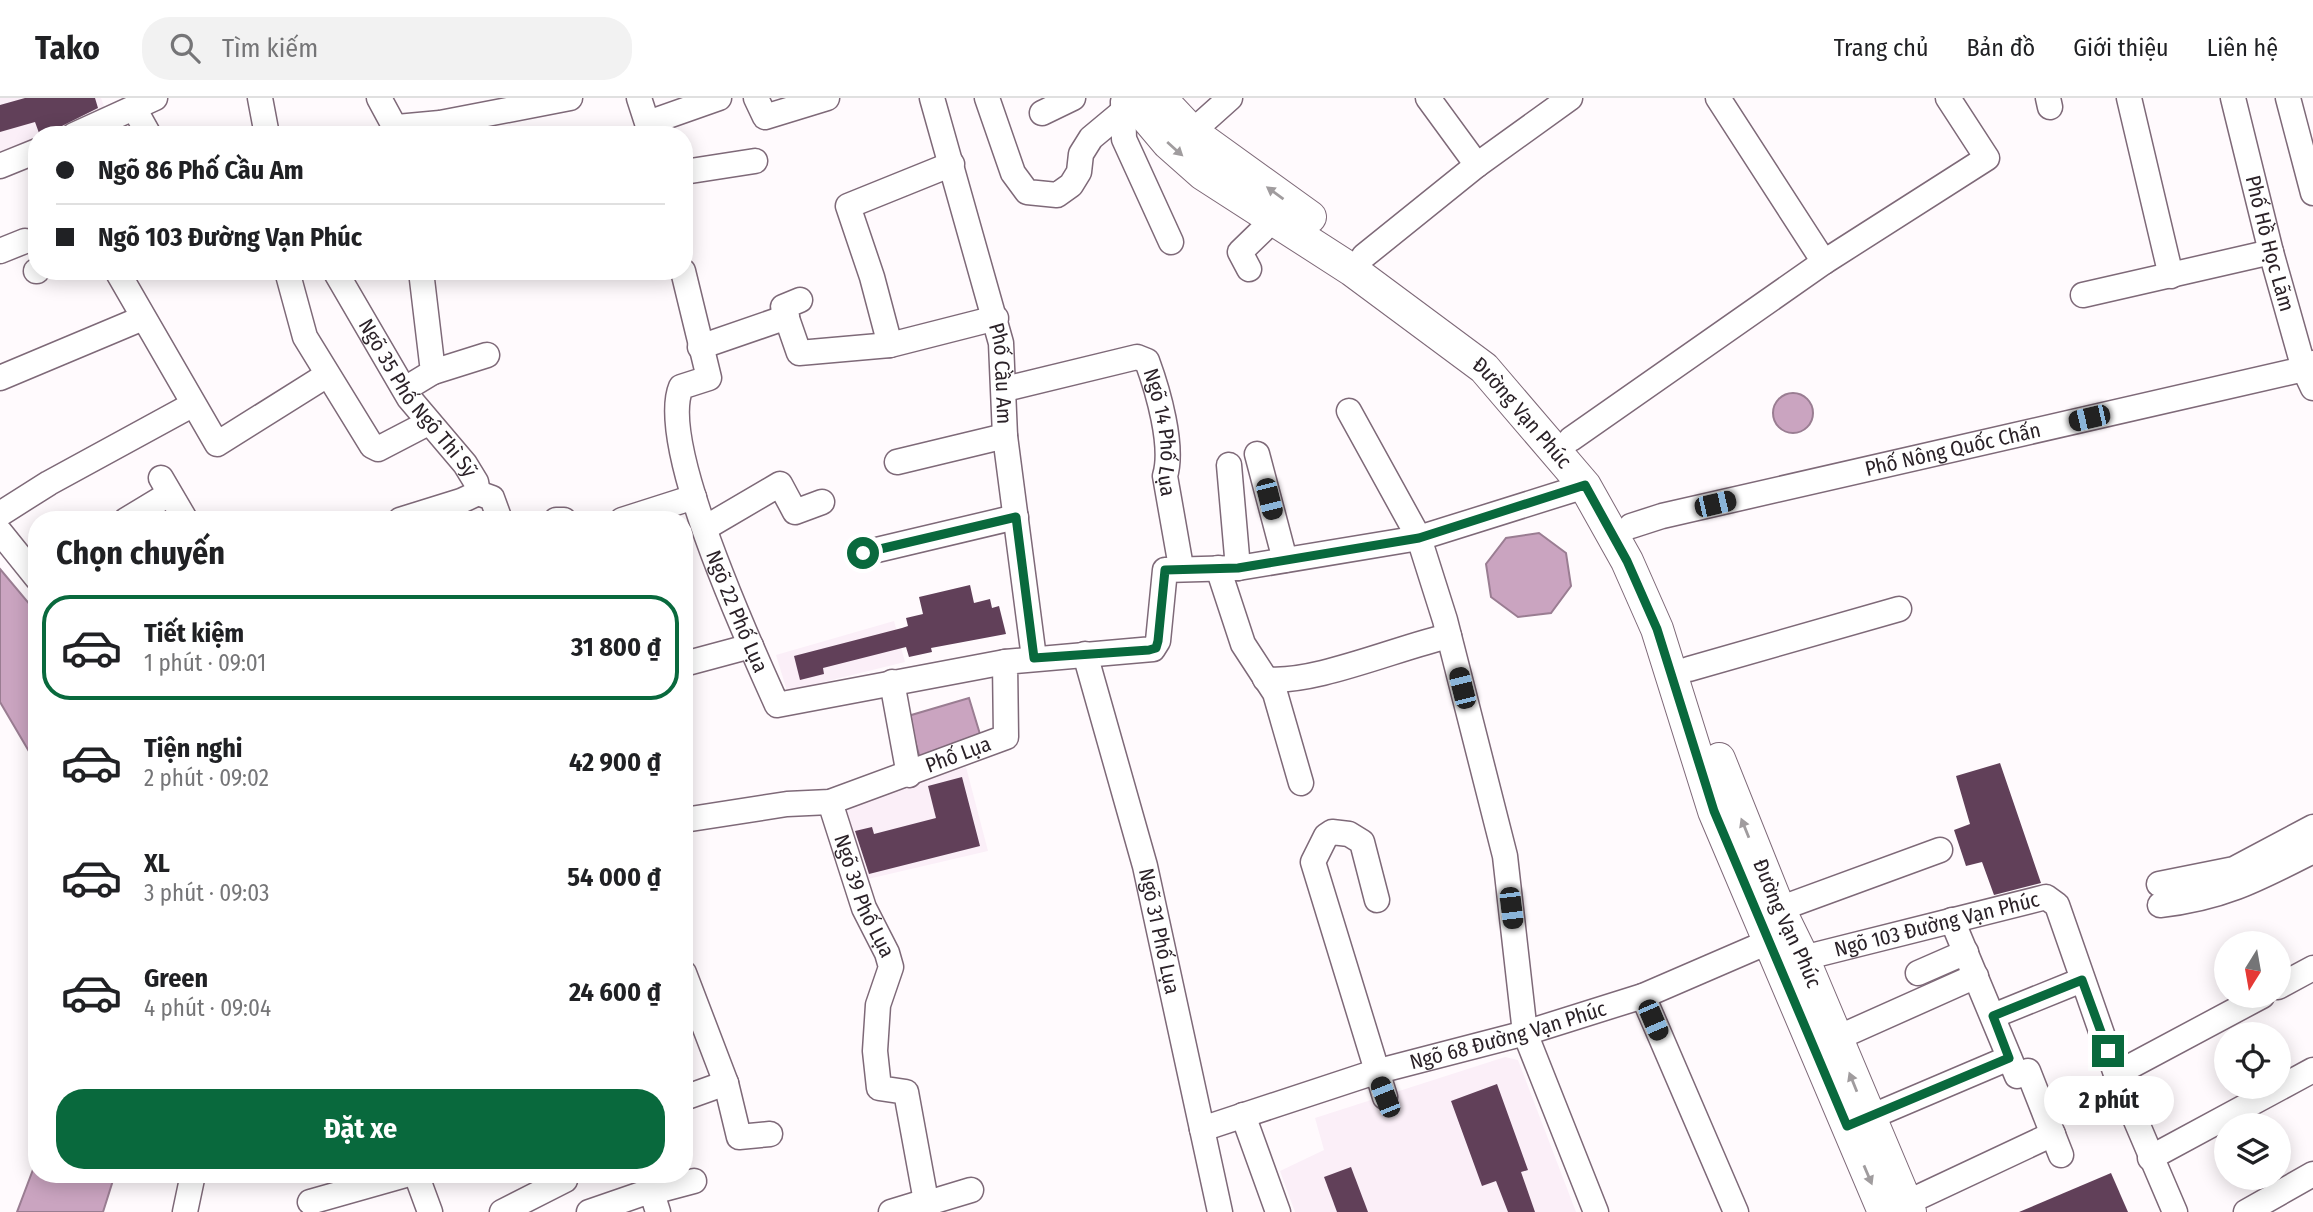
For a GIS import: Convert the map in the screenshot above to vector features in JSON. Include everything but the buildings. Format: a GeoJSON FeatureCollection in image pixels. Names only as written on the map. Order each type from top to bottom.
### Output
{"type":"FeatureCollection","features":[{"type":"Feature","properties":{"kind":"main road","name":"Đường Vạn Phúc"},"geometry":{"type":"LineString","coordinates":[[1160,98],[1192,132],[1358,263],[1484,368],[1585,485],[1627,561],[1679,672],[1779,909],[1803,958],[1835,1039],[1858,1122]]}},
{"type":"Feature","properties":{"kind":"main road","name":"Đường Vạn Phúc"},"geometry":{"type":"LineString","coordinates":[[1125,103],[1203,174],[1274,219],[1358,263],[1487,347],[1571,439],[1599,474],[1631,526],[1671,613],[1679,672],[1714,811],[1768,942],[1900,1209]]}},
{"type":"Feature","properties":{"kind":"street"},"geometry":{"type":"LineString","coordinates":[[260,98],[265,126]]}},
{"type":"Feature","properties":{"kind":"street"},"geometry":{"type":"LineString","coordinates":[[379,98],[395,126]]}},
{"type":"Feature","properties":{"kind":"street"},"geometry":{"type":"LineString","coordinates":[[424,126],[570,98],[573,101],[585,98]]}},
{"type":"Feature","properties":{"kind":"street"},"geometry":{"type":"LineString","coordinates":[[639,98],[649,126]]}},
{"type":"Feature","properties":{"kind":"street"},"geometry":{"type":"LineString","coordinates":[[657,126],[719,98]]}},
{"type":"Feature","properties":{"kind":"street"},"geometry":{"type":"LineString","coordinates":[[756,98],[763,115],[767,117],[827,98]]}},
{"type":"Feature","properties":{"kind":"street","name":"Phố Cầu Am"},"geometry":{"type":"LineString","coordinates":[[932,98],[996,318],[1005,389],[1005,436],[1034,658]]}},
{"type":"Feature","properties":{"kind":"street"},"geometry":{"type":"LineString","coordinates":[[987,98],[1013,173],[1027,192],[1058,195],[1071,185],[1091,138],[1125,103]]}},
{"type":"Feature","properties":{"kind":"street"},"geometry":{"type":"LineString","coordinates":[[1042,113],[1073,98]]}},
{"type":"Feature","properties":{"kind":"street"},"geometry":{"type":"LineString","coordinates":[[1192,132],[1230,98]]}},
{"type":"Feature","properties":{"kind":"street"},"geometry":{"type":"LineString","coordinates":[[1428,98],[1477,165]]}},
{"type":"Feature","properties":{"kind":"street"},"geometry":{"type":"LineString","coordinates":[[1358,263],[1477,165],[1570,98]]}},
{"type":"Feature","properties":{"kind":"street"},"geometry":{"type":"LineString","coordinates":[[1718,98],[1824,261]]}},
{"type":"Feature","properties":{"kind":"street"},"geometry":{"type":"LineString","coordinates":[[1571,439],[1824,261],[1987,158],[1948,98]]}},
{"type":"Feature","properties":{"kind":"street"},"geometry":{"type":"LineString","coordinates":[[2129,98],[2171,276]]}},
{"type":"Feature","properties":{"kind":"street","name":"Phố Hồ Học Lãm"},"geometry":{"type":"LineString","coordinates":[[2233,98],[2272,252],[2310,373]]}},
{"type":"Feature","properties":{"kind":"street"},"geometry":{"type":"LineString","coordinates":[[2288,98],[2305,118],[2313,193]]}},
{"type":"Feature","properties":{"kind":"street"},"geometry":{"type":"LineString","coordinates":[[94,126],[145,103],[148,126]]}},
{"type":"Feature","properties":{"kind":"street"},"geometry":{"type":"LineString","coordinates":[[1125,103],[1125,139],[1171,242]]}},
{"type":"Feature","properties":{"kind":"street"},"geometry":{"type":"LineString","coordinates":[[0,166],[28,155]]}},
{"type":"Feature","properties":{"kind":"street"},"geometry":{"type":"LineString","coordinates":[[693,171],[755,161]]}},
{"type":"Feature","properties":{"kind":"street"},"geometry":{"type":"LineString","coordinates":[[890,345],[872,277],[848,206],[952,164]]}},
{"type":"Feature","properties":{"kind":"street"},"geometry":{"type":"LineString","coordinates":[[1249,269],[1240,252],[1274,219]]}},
{"type":"Feature","properties":{"kind":"street"},"geometry":{"type":"LineString","coordinates":[[0,251],[25,241]]}},
{"type":"Feature","properties":{"kind":"street"},"geometry":{"type":"LineString","coordinates":[[2083,295],[2272,252]]}},
{"type":"Feature","properties":{"kind":"street"},"geometry":{"type":"LineString","coordinates":[[122,280],[217,444],[327,375]]}},
{"type":"Feature","properties":{"kind":"street"},"geometry":{"type":"LineString","coordinates":[[290,280],[306,337],[374,448],[428,423]]}},
{"type":"Feature","properties":{"kind":"street","name":"Ngõ 35 Phố Ngô Thì Sỹ"},"geometry":{"type":"LineString","coordinates":[[340,280],[428,423],[465,464],[478,493],[492,498],[497,511]]}},
{"type":"Feature","properties":{"kind":"street"},"geometry":{"type":"LineString","coordinates":[[422,280],[432,372]]}},
{"type":"Feature","properties":{"kind":"street","name":"Ngõ 22 Phố Lụa"},"geometry":{"type":"LineString","coordinates":[[685,280],[709,378],[681,387],[676,400],[687,477],[751,646],[777,705],[1005,662]]}},
{"type":"Feature","properties":{"kind":"street"},"geometry":{"type":"LineString","coordinates":[[700,347],[793,309],[799,353],[890,345],[996,318]]}},
{"type":"Feature","properties":{"kind":"street"},"geometry":{"type":"LineString","coordinates":[[0,378],[143,318]]}},
{"type":"Feature","properties":{"kind":"street"},"geometry":{"type":"LineString","coordinates":[[405,389],[432,372],[487,355]]}},
{"type":"Feature","properties":{"kind":"street","name":"Ngõ 14 Phố Lụa"},"geometry":{"type":"LineString","coordinates":[[1005,389],[1137,358],[1147,361],[1168,446],[1169,462],[1165,476],[1181,568]]}},
{"type":"Feature","properties":{"kind":"street","name":"Phố Nông Quốc Chấn"},"geometry":{"type":"LineString","coordinates":[[1631,526],[1662,516],[2310,373]]}},
{"type":"Feature","properties":{"kind":"street"},"geometry":{"type":"LineString","coordinates":[[0,514],[49,483],[192,405]]}},
{"type":"Feature","properties":{"kind":"street"},"geometry":{"type":"LineString","coordinates":[[1349,411],[1419,538],[1449,636],[1505,856],[1525,1033],[1596,1212]]}},
{"type":"Feature","properties":{"kind":"street"},"geometry":{"type":"LineString","coordinates":[[897,462],[1005,436]]}},
{"type":"Feature","properties":{"kind":"street"},"geometry":{"type":"LineString","coordinates":[[1257,454],[1285,560]]}},
{"type":"Feature","properties":{"kind":"street"},"geometry":{"type":"LineString","coordinates":[[1229,465],[1228,568],[1243,644],[1275,693],[1301,783]]}},
{"type":"Feature","properties":{"kind":"street"},"geometry":{"type":"LineString","coordinates":[[705,528],[780,484],[795,512],[822,502]]}},
{"type":"Feature","properties":{"kind":"street"},"geometry":{"type":"LineString","coordinates":[[1005,662],[1156,648],[1164,572],[1181,568],[1228,568],[1419,538],[1585,485]]}},
{"type":"Feature","properties":{"kind":"street"},"geometry":{"type":"LineString","coordinates":[[136,511],[165,486],[180,511]]}},
{"type":"Feature","properties":{"kind":"street"},"geometry":{"type":"LineString","coordinates":[[431,511],[478,493]]}},
{"type":"Feature","properties":{"kind":"street"},"geometry":{"type":"LineString","coordinates":[[650,511],[694,497]]}},
{"type":"Feature","properties":{"kind":"street"},"geometry":{"type":"LineString","coordinates":[[863,553],[1016,517]]}},
{"type":"Feature","properties":{"kind":"street"},"geometry":{"type":"LineString","coordinates":[[0,532],[28,566]]}},
{"type":"Feature","properties":{"kind":"street"},"geometry":{"type":"LineString","coordinates":[[1679,672],[1899,609]]}},
{"type":"Feature","properties":{"kind":"street"},"geometry":{"type":"LineString","coordinates":[[1265,679],[1285,680],[1313,675],[1449,636]]}},
{"type":"Feature","properties":{"kind":"street"},"geometry":{"type":"LineString","coordinates":[[693,662],[751,646]]}},
{"type":"Feature","properties":{"kind":"street","name":"Ngõ 31 Phố Lụa"},"geometry":{"type":"LineString","coordinates":[[1085,654],[1144,866],[1220,1212]]}},
{"type":"Feature","properties":{"kind":"street","name":"Phố Lụa"},"geometry":{"type":"LineString","coordinates":[[693,812],[830,802],[1006,737],[1005,662]]}},
{"type":"Feature","properties":{"kind":"street"},"geometry":{"type":"LineString","coordinates":[[892,682],[909,775]]}},
{"type":"Feature","properties":{"kind":"street","name":"Ngõ 39 Phố Lụa"},"geometry":{"type":"LineString","coordinates":[[830,802],[864,908],[891,967],[877,1005],[875,1051],[879,1087],[906,1091],[928,1205]]}},
{"type":"Feature","properties":{"kind":"street"},"geometry":{"type":"LineString","coordinates":[[2313,827],[2234,869],[2160,894],[2196,901],[2243,887],[2313,851]]}},
{"type":"Feature","properties":{"kind":"street"},"geometry":{"type":"LineString","coordinates":[[1377,901],[1362,842],[1349,834],[1332,832],[1326,836],[1313,862],[1375,1072],[1385,1097]]}},
{"type":"Feature","properties":{"kind":"street"},"geometry":{"type":"LineString","coordinates":[[1779,909],[1940,850]]}},
{"type":"Feature","properties":{"kind":"street","name":"Ngõ 103 Đường Vạn Phúc"},"geometry":{"type":"LineString","coordinates":[[1803,958],[2046,897],[2056,905],[2116,1074],[2175,1212]]}},
{"type":"Feature","properties":{"kind":"street"},"geometry":{"type":"LineString","coordinates":[[1900,1209],[2057,1144],[2028,1071],[2017,1076],[1952,920]]}},
{"type":"Feature","properties":{"kind":"street","name":"Ngõ 68 Đường Vạn Phúc"},"geometry":{"type":"LineString","coordinates":[[1202,1129],[1375,1072],[1525,1033],[1643,996],[1768,942]]}},
{"type":"Feature","properties":{"kind":"street"},"geometry":{"type":"LineString","coordinates":[[1918,974],[1966,952]]}},
{"type":"Feature","properties":{"kind":"street"},"geometry":{"type":"LineString","coordinates":[[2291,980],[2313,968]]}},
{"type":"Feature","properties":{"kind":"street"},"geometry":{"type":"LineString","coordinates":[[1835,1039],[1976,976]]}},
{"type":"Feature","properties":{"kind":"street"},"geometry":{"type":"LineString","coordinates":[[1993,1016],[2082,980]]}},
{"type":"Feature","properties":{"kind":"street"},"geometry":{"type":"LineString","coordinates":[[1643,996],[1736,1212]]}},
{"type":"Feature","properties":{"kind":"street"},"geometry":{"type":"LineString","coordinates":[[693,997],[726,1083],[739,1137],[770,1133]]}},
{"type":"Feature","properties":{"kind":"street"},"geometry":{"type":"LineString","coordinates":[[2116,1074],[2240,1008]]}},
{"type":"Feature","properties":{"kind":"street"},"geometry":{"type":"LineString","coordinates":[[1858,1122],[2009,1058]]}},
{"type":"Feature","properties":{"kind":"street"},"geometry":{"type":"LineString","coordinates":[[2150,1158],[2313,1070]]}},
{"type":"Feature","properties":{"kind":"street"},"geometry":{"type":"LineString","coordinates":[[693,1095],[726,1083]]}},
{"type":"Feature","properties":{"kind":"street"},"geometry":{"type":"LineString","coordinates":[[1243,1115],[1278,1212]]}},
{"type":"Feature","properties":{"kind":"street"},"geometry":{"type":"LineString","coordinates":[[2246,1212],[2313,1174]]}},
{"type":"Feature","properties":{"kind":"street"},"geometry":{"type":"LineString","coordinates":[[185,1212],[191,1183]]}},
{"type":"Feature","properties":{"kind":"street"},"geometry":{"type":"LineString","coordinates":[[310,1202],[377,1183]]}},
{"type":"Feature","properties":{"kind":"street"},"geometry":{"type":"LineString","coordinates":[[419,1183],[430,1212]]}},
{"type":"Feature","properties":{"kind":"street"},"geometry":{"type":"LineString","coordinates":[[502,1212],[553,1183]]}},
{"type":"Feature","properties":{"kind":"street"},"geometry":{"type":"LineString","coordinates":[[566,1183],[580,1212]]}},
{"type":"Feature","properties":{"kind":"street"},"geometry":{"type":"LineString","coordinates":[[589,1212],[686,1183]]}},
{"type":"Feature","properties":{"kind":"street"},"geometry":{"type":"LineString","coordinates":[[891,1212],[928,1205],[971,1190]]}},
{"type":"Feature","properties":{"kind":"shaded area"},"geometry":{"type":"Polygon","coordinates":[[[0,98],[101,98],[107,115],[81,126],[28,126],[28,149],[0,160],[0,98]]]}},
{"type":"Feature","properties":{"kind":"shaded area"},"geometry":{"type":"Polygon","coordinates":[[[1793,393],[1807,399],[1813,413],[1807,427],[1793,433],[1779,427],[1773,413],[1779,399],[1793,393]]]}},
{"type":"Feature","properties":{"kind":"shaded area"},"geometry":{"type":"Polygon","coordinates":[[[1539,533],[1566,553],[1571,586],[1551,613],[1518,617],[1491,597],[1486,564],[1506,538],[1539,533]]]}},
{"type":"Feature","properties":{"kind":"shaded area"},"geometry":{"type":"Polygon","coordinates":[[[0,569],[28,602],[28,750],[0,702],[0,569]]]}},
{"type":"Feature","properties":{"kind":"shaded area"},"geometry":{"type":"Polygon","coordinates":[[[894,621],[905,662],[787,691],[776,655],[894,621]]]}},
{"type":"Feature","properties":{"kind":"shaded area"},"geometry":{"type":"Polygon","coordinates":[[[969,698],[983,744],[921,762],[908,716],[969,698]]]}},
{"type":"Feature","properties":{"kind":"shaded area"},"geometry":{"type":"Polygon","coordinates":[[[966,767],[988,851],[855,882],[836,808],[966,767]]]}},
{"type":"Feature","properties":{"kind":"shaded area"},"geometry":{"type":"Polygon","coordinates":[[[1505,1057],[1518,1060],[1576,1212],[1295,1212],[1280,1171],[1324,1150],[1315,1118],[1505,1057]]]}},
{"type":"Feature","properties":{"kind":"shaded area"},"geometry":{"type":"Polygon","coordinates":[[[28,1183],[112,1183],[103,1212],[17,1212],[28,1183]]]}},
{"type":"Feature","properties":{"kind":"route"},"geometry":{"type":"LineString","coordinates":[[863,553],[1016,517],[1034,658],[1149,650],[1156,648],[1158,641],[1165,570],[1238,568],[1419,538],[1585,485],[1627,561],[1657,629],[1714,811],[1847,1126],[2009,1058],[1993,1016],[2082,980],[2108,1051]]}}]}
